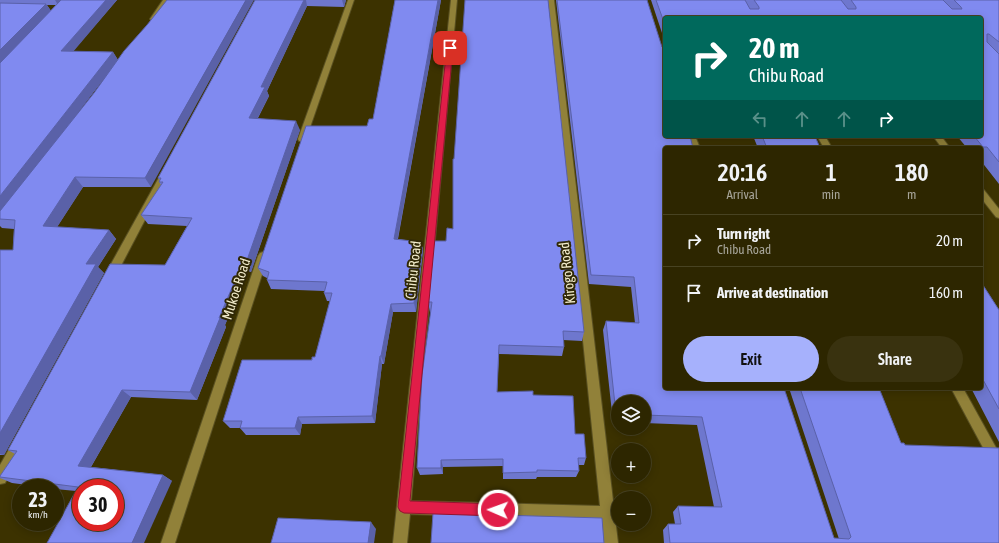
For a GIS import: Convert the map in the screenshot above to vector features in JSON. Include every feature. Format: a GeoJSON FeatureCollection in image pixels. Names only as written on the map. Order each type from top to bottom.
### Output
{"type":"FeatureCollection","features":[{"type":"Feature","properties":{"kind":"street"},"geometry":{"type":"LineString","coordinates":[[148,25],[166,0]]}},
{"type":"Feature","properties":{"kind":"street"},"geometry":{"type":"LineString","coordinates":[[298,152],[351,0]]}},
{"type":"Feature","properties":{"kind":"street","name":"Chibu Road"},"geometry":{"type":"LineString","coordinates":[[400,543],[454,0]]}},
{"type":"Feature","properties":{"kind":"street","name":"Kirogo Road"},"geometry":{"type":"LineString","coordinates":[[551,0],[611,543]]}},
{"type":"Feature","properties":{"kind":"street"},"geometry":{"type":"LineString","coordinates":[[107,281],[172,162]]}},
{"type":"Feature","properties":{"kind":"street"},"geometry":{"type":"LineString","coordinates":[[983,195],[999,215]]}},
{"type":"Feature","properties":{"kind":"street","name":"Mukoe Road"},"geometry":{"type":"LineString","coordinates":[[168,543],[265,249]]}},
{"type":"Feature","properties":{"kind":"street"},"geometry":{"type":"LineString","coordinates":[[958,390],[999,466]]}},
{"type":"Feature","properties":{"kind":"street"},"geometry":{"type":"LineString","coordinates":[[0,478],[23,436]]}},
{"type":"Feature","properties":{"kind":"street"},"geometry":{"type":"LineString","coordinates":[[404,507],[607,513]]}},
{"type":"Feature","properties":{"kind":"building"},"geometry":{"type":"Polygon","coordinates":[[[61,0],[106,0],[61,51],[113,52],[0,196],[0,63],[61,0]]]}},
{"type":"Feature","properties":{"kind":"building"},"geometry":{"type":"Polygon","coordinates":[[[167,0],[246,0],[145,178],[75,177],[43,226],[109,230],[86,264],[96,264],[0,433],[0,250],[13,250],[15,220],[0,219],[0,211],[94,93],[124,51],[167,0]]]}},
{"type":"Feature","properties":{"kind":"building"},"geometry":{"type":"Polygon","coordinates":[[[255,0],[304,0],[261,87],[265,87],[249,118],[296,121],[246,263],[243,262],[190,392],[122,390],[78,466],[163,475],[132,543],[47,543],[54,531],[64,531],[64,512],[72,498],[72,531],[124,531],[124,479],[72,479],[72,486],[64,485],[64,479],[16,479],[0,476],[17,451],[8,450],[110,264],[165,265],[192,218],[141,215],[163,182],[159,182],[161,178],[158,178],[255,0]]]}},
{"type":"Feature","properties":{"kind":"building"},"geometry":{"type":"Polygon","coordinates":[[[395,0],[438,0],[394,239],[421,242],[414,303],[391,304],[380,356],[372,416],[298,417],[295,428],[240,428],[242,421],[223,421],[242,360],[312,360],[312,357],[315,357],[332,293],[324,293],[327,282],[267,280],[269,272],[258,268],[306,126],[367,126],[369,119],[373,119],[395,0]]]}},
{"type":"Feature","properties":{"kind":"building"},"geometry":{"type":"Polygon","coordinates":[[[465,0],[548,0],[584,332],[563,331],[564,347],[499,345],[497,392],[533,391],[533,395],[573,396],[575,434],[584,434],[586,458],[578,458],[579,471],[537,470],[537,472],[503,473],[503,459],[441,460],[441,468],[417,468],[422,375],[432,302],[428,302],[434,241],[446,241],[447,228],[453,229],[453,159],[465,0]]]}},
{"type":"Feature","properties":{"kind":"building"},"geometry":{"type":"Polygon","coordinates":[[[557,0],[647,0],[663,47],[663,138],[690,138],[692,146],[663,146],[663,390],[785,390],[834,538],[849,539],[851,537],[801,390],[880,390],[901,443],[904,443],[905,445],[999,448],[999,543],[670,543],[668,524],[681,524],[678,506],[722,507],[702,417],[651,415],[651,395],[614,395],[606,321],[639,323],[634,277],[591,275],[557,0]]]}},
{"type":"Feature","properties":{"kind":"building"},"geometry":{"type":"Polygon","coordinates":[[[656,0],[745,0],[750,9],[759,9],[754,0],[841,0],[848,9],[856,9],[851,0],[943,0],[952,9],[962,9],[954,0],[999,0],[999,42],[987,34],[987,42],[999,54],[999,162],[987,147],[983,147],[976,138],[983,138],[983,16],[663,16],[663,19],[656,0]]]}},
{"type":"Feature","properties":{"kind":"building"},"geometry":{"type":"Polygon","coordinates":[[[0,3],[46,4],[0,50],[0,3]]]}},
{"type":"Feature","properties":{"kind":"building"},"geometry":{"type":"Polygon","coordinates":[[[763,138],[816,138],[819,146],[766,146],[763,138]]]}},
{"type":"Feature","properties":{"kind":"building"},"geometry":{"type":"Polygon","coordinates":[[[983,285],[999,310],[999,409],[983,380],[983,285]]]}},
{"type":"Feature","properties":{"kind":"building"},"geometry":{"type":"Polygon","coordinates":[[[433,513],[602,518],[604,543],[431,543],[433,513]]]}},
{"type":"Feature","properties":{"kind":"building"},"geometry":{"type":"Polygon","coordinates":[[[278,518],[371,522],[368,543],[271,543],[278,518]]]}},
{"type":"Feature","properties":{"kind":"route"},"geometry":{"type":"LineString","coordinates":[[450,48],[404,507],[498,510]]}}]}
